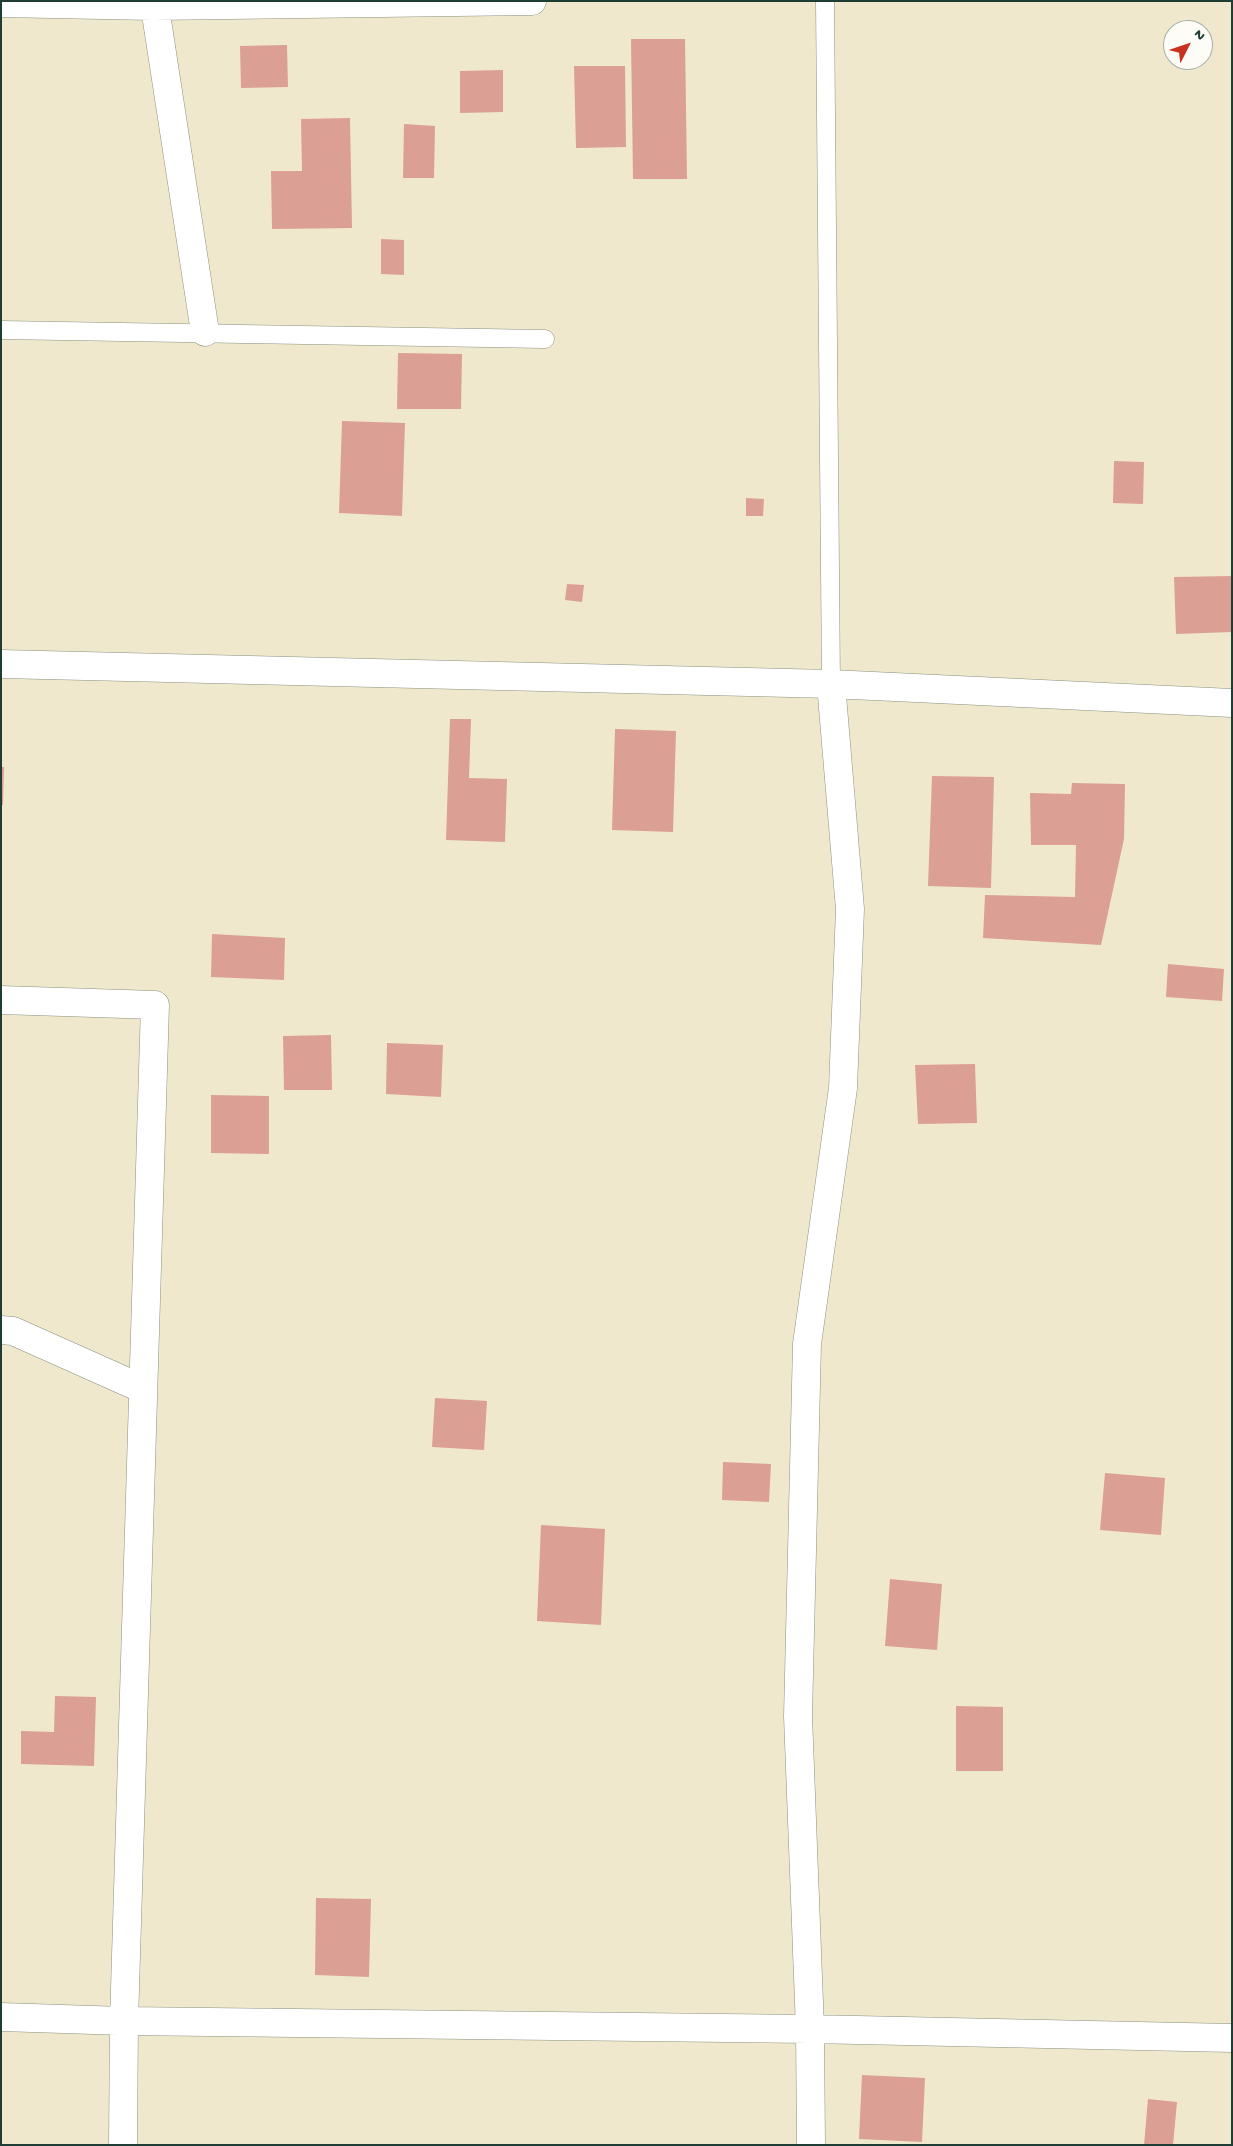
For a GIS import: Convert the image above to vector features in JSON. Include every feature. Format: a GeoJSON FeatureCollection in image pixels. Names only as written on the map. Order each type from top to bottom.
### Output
{"type":"FeatureCollection","features":[{"type":"Feature","properties":{"kind":"street"},"geometry":{"type":"LineString","coordinates":[[1,3],[153,4],[532,1]]}},
{"type":"Feature","properties":{"kind":"street"},"geometry":{"type":"LineString","coordinates":[[153,4],[205,332]]}},
{"type":"Feature","properties":{"kind":"street"},"geometry":{"type":"LineString","coordinates":[[1,664],[831,684],[1232,703]]}},
{"type":"Feature","properties":{"kind":"street"},"geometry":{"type":"LineString","coordinates":[[811,2145],[810,2029],[798,1716],[807,1344],[842,1088],[850,908],[831,684]]}},
{"type":"Feature","properties":{"kind":"street"},"geometry":{"type":"LineString","coordinates":[[1,1000],[154,1005],[124,2021],[123,2145]]}},
{"type":"Feature","properties":{"kind":"street"},"geometry":{"type":"LineString","coordinates":[[1,1330],[14,1331],[143,1389]]}},
{"type":"Feature","properties":{"kind":"street"},"geometry":{"type":"LineString","coordinates":[[1,2017],[124,2021],[810,2029],[1232,2038]]}},
{"type":"Feature","properties":{"kind":"lane"},"geometry":{"type":"LineString","coordinates":[[825,1],[831,684]]}},
{"type":"Feature","properties":{"kind":"lane"},"geometry":{"type":"LineString","coordinates":[[1,330],[545,339]]}},
{"type":"Feature","properties":{"kind":"building"},"geometry":{"type":"Polygon","coordinates":[[[631,39],[685,39],[687,179],[633,179],[631,39]]]}},
{"type":"Feature","properties":{"kind":"building"},"geometry":{"type":"Polygon","coordinates":[[[287,45],[288,87],[241,88],[240,46],[287,45]]]}},
{"type":"Feature","properties":{"kind":"building"},"geometry":{"type":"Polygon","coordinates":[[[574,66],[625,66],[626,147],[576,148],[574,66]]]}},
{"type":"Feature","properties":{"kind":"building"},"geometry":{"type":"Polygon","coordinates":[[[503,70],[503,112],[460,113],[460,71],[503,70]]]}},
{"type":"Feature","properties":{"kind":"building"},"geometry":{"type":"Polygon","coordinates":[[[350,118],[352,228],[272,229],[271,171],[302,171],[301,119],[350,118]]]}},
{"type":"Feature","properties":{"kind":"building"},"geometry":{"type":"Polygon","coordinates":[[[404,124],[435,126],[434,178],[403,178],[404,124]]]}},
{"type":"Feature","properties":{"kind":"building"},"geometry":{"type":"Polygon","coordinates":[[[381,239],[404,240],[404,275],[381,274],[381,239]]]}},
{"type":"Feature","properties":{"kind":"building"},"geometry":{"type":"Polygon","coordinates":[[[398,353],[462,354],[461,409],[397,409],[398,353]]]}},
{"type":"Feature","properties":{"kind":"building"},"geometry":{"type":"Polygon","coordinates":[[[342,421],[405,423],[402,516],[339,513],[342,421]]]}},
{"type":"Feature","properties":{"kind":"building"},"geometry":{"type":"Polygon","coordinates":[[[1114,461],[1144,462],[1143,504],[1113,503],[1114,461]]]}},
{"type":"Feature","properties":{"kind":"building"},"geometry":{"type":"Polygon","coordinates":[[[746,498],[764,499],[763,516],[746,516],[746,498]]]}},
{"type":"Feature","properties":{"kind":"building"},"geometry":{"type":"Polygon","coordinates":[[[1232,576],[1232,632],[1176,634],[1174,577],[1232,576]]]}},
{"type":"Feature","properties":{"kind":"building"},"geometry":{"type":"Polygon","coordinates":[[[567,584],[584,585],[582,602],[565,600],[567,584]]]}},
{"type":"Feature","properties":{"kind":"building"},"geometry":{"type":"Polygon","coordinates":[[[450,719],[471,719],[469,778],[507,779],[505,842],[446,840],[450,719]]]}},
{"type":"Feature","properties":{"kind":"building"},"geometry":{"type":"Polygon","coordinates":[[[615,729],[676,731],[673,832],[612,830],[615,729]]]}},
{"type":"Feature","properties":{"kind":"building"},"geometry":{"type":"Polygon","coordinates":[[[1,767],[4,767],[3,805],[1,805],[1,767]]]}},
{"type":"Feature","properties":{"kind":"building"},"geometry":{"type":"Polygon","coordinates":[[[932,776],[994,777],[991,888],[928,886],[932,776]]]}},
{"type":"Feature","properties":{"kind":"building"},"geometry":{"type":"Polygon","coordinates":[[[1072,783],[1125,784],[1124,839],[1101,945],[983,938],[985,895],[1075,897],[1076,845],[1031,845],[1030,793],[1071,794],[1072,783]]]}},
{"type":"Feature","properties":{"kind":"building"},"geometry":{"type":"Polygon","coordinates":[[[212,934],[285,938],[284,980],[211,977],[212,934]]]}},
{"type":"Feature","properties":{"kind":"building"},"geometry":{"type":"Polygon","coordinates":[[[1168,964],[1224,969],[1222,1001],[1166,997],[1168,964]]]}},
{"type":"Feature","properties":{"kind":"building"},"geometry":{"type":"Polygon","coordinates":[[[331,1035],[332,1090],[284,1090],[283,1036],[331,1035]]]}},
{"type":"Feature","properties":{"kind":"building"},"geometry":{"type":"Polygon","coordinates":[[[387,1043],[443,1045],[441,1097],[386,1094],[387,1043]]]}},
{"type":"Feature","properties":{"kind":"building"},"geometry":{"type":"Polygon","coordinates":[[[975,1064],[977,1123],[918,1124],[915,1065],[975,1064]]]}},
{"type":"Feature","properties":{"kind":"building"},"geometry":{"type":"Polygon","coordinates":[[[211,1095],[269,1096],[269,1154],[211,1153],[211,1095]]]}},
{"type":"Feature","properties":{"kind":"building"},"geometry":{"type":"Polygon","coordinates":[[[435,1398],[487,1401],[484,1450],[432,1447],[435,1398]]]}},
{"type":"Feature","properties":{"kind":"building"},"geometry":{"type":"Polygon","coordinates":[[[723,1462],[771,1464],[769,1502],[722,1500],[723,1462]]]}},
{"type":"Feature","properties":{"kind":"building"},"geometry":{"type":"Polygon","coordinates":[[[1105,1473],[1165,1478],[1161,1535],[1100,1530],[1105,1473]]]}},
{"type":"Feature","properties":{"kind":"building"},"geometry":{"type":"Polygon","coordinates":[[[541,1525],[605,1529],[601,1625],[537,1621],[541,1525]]]}},
{"type":"Feature","properties":{"kind":"building"},"geometry":{"type":"Polygon","coordinates":[[[890,1579],[942,1584],[937,1650],[885,1646],[890,1579]]]}},
{"type":"Feature","properties":{"kind":"building"},"geometry":{"type":"Polygon","coordinates":[[[55,1696],[96,1697],[94,1766],[21,1764],[21,1731],[54,1732],[55,1696]]]}},
{"type":"Feature","properties":{"kind":"building"},"geometry":{"type":"Polygon","coordinates":[[[956,1706],[1003,1707],[1003,1771],[956,1771],[956,1706]]]}},
{"type":"Feature","properties":{"kind":"building"},"geometry":{"type":"Polygon","coordinates":[[[316,1898],[371,1899],[369,1977],[315,1975],[316,1898]]]}},
{"type":"Feature","properties":{"kind":"building"},"geometry":{"type":"Polygon","coordinates":[[[862,2075],[925,2078],[922,2142],[859,2139],[862,2075]]]}},
{"type":"Feature","properties":{"kind":"building"},"geometry":{"type":"Polygon","coordinates":[[[1148,2099],[1177,2102],[1173,2145],[1144,2145],[1148,2099]]]}}]}
